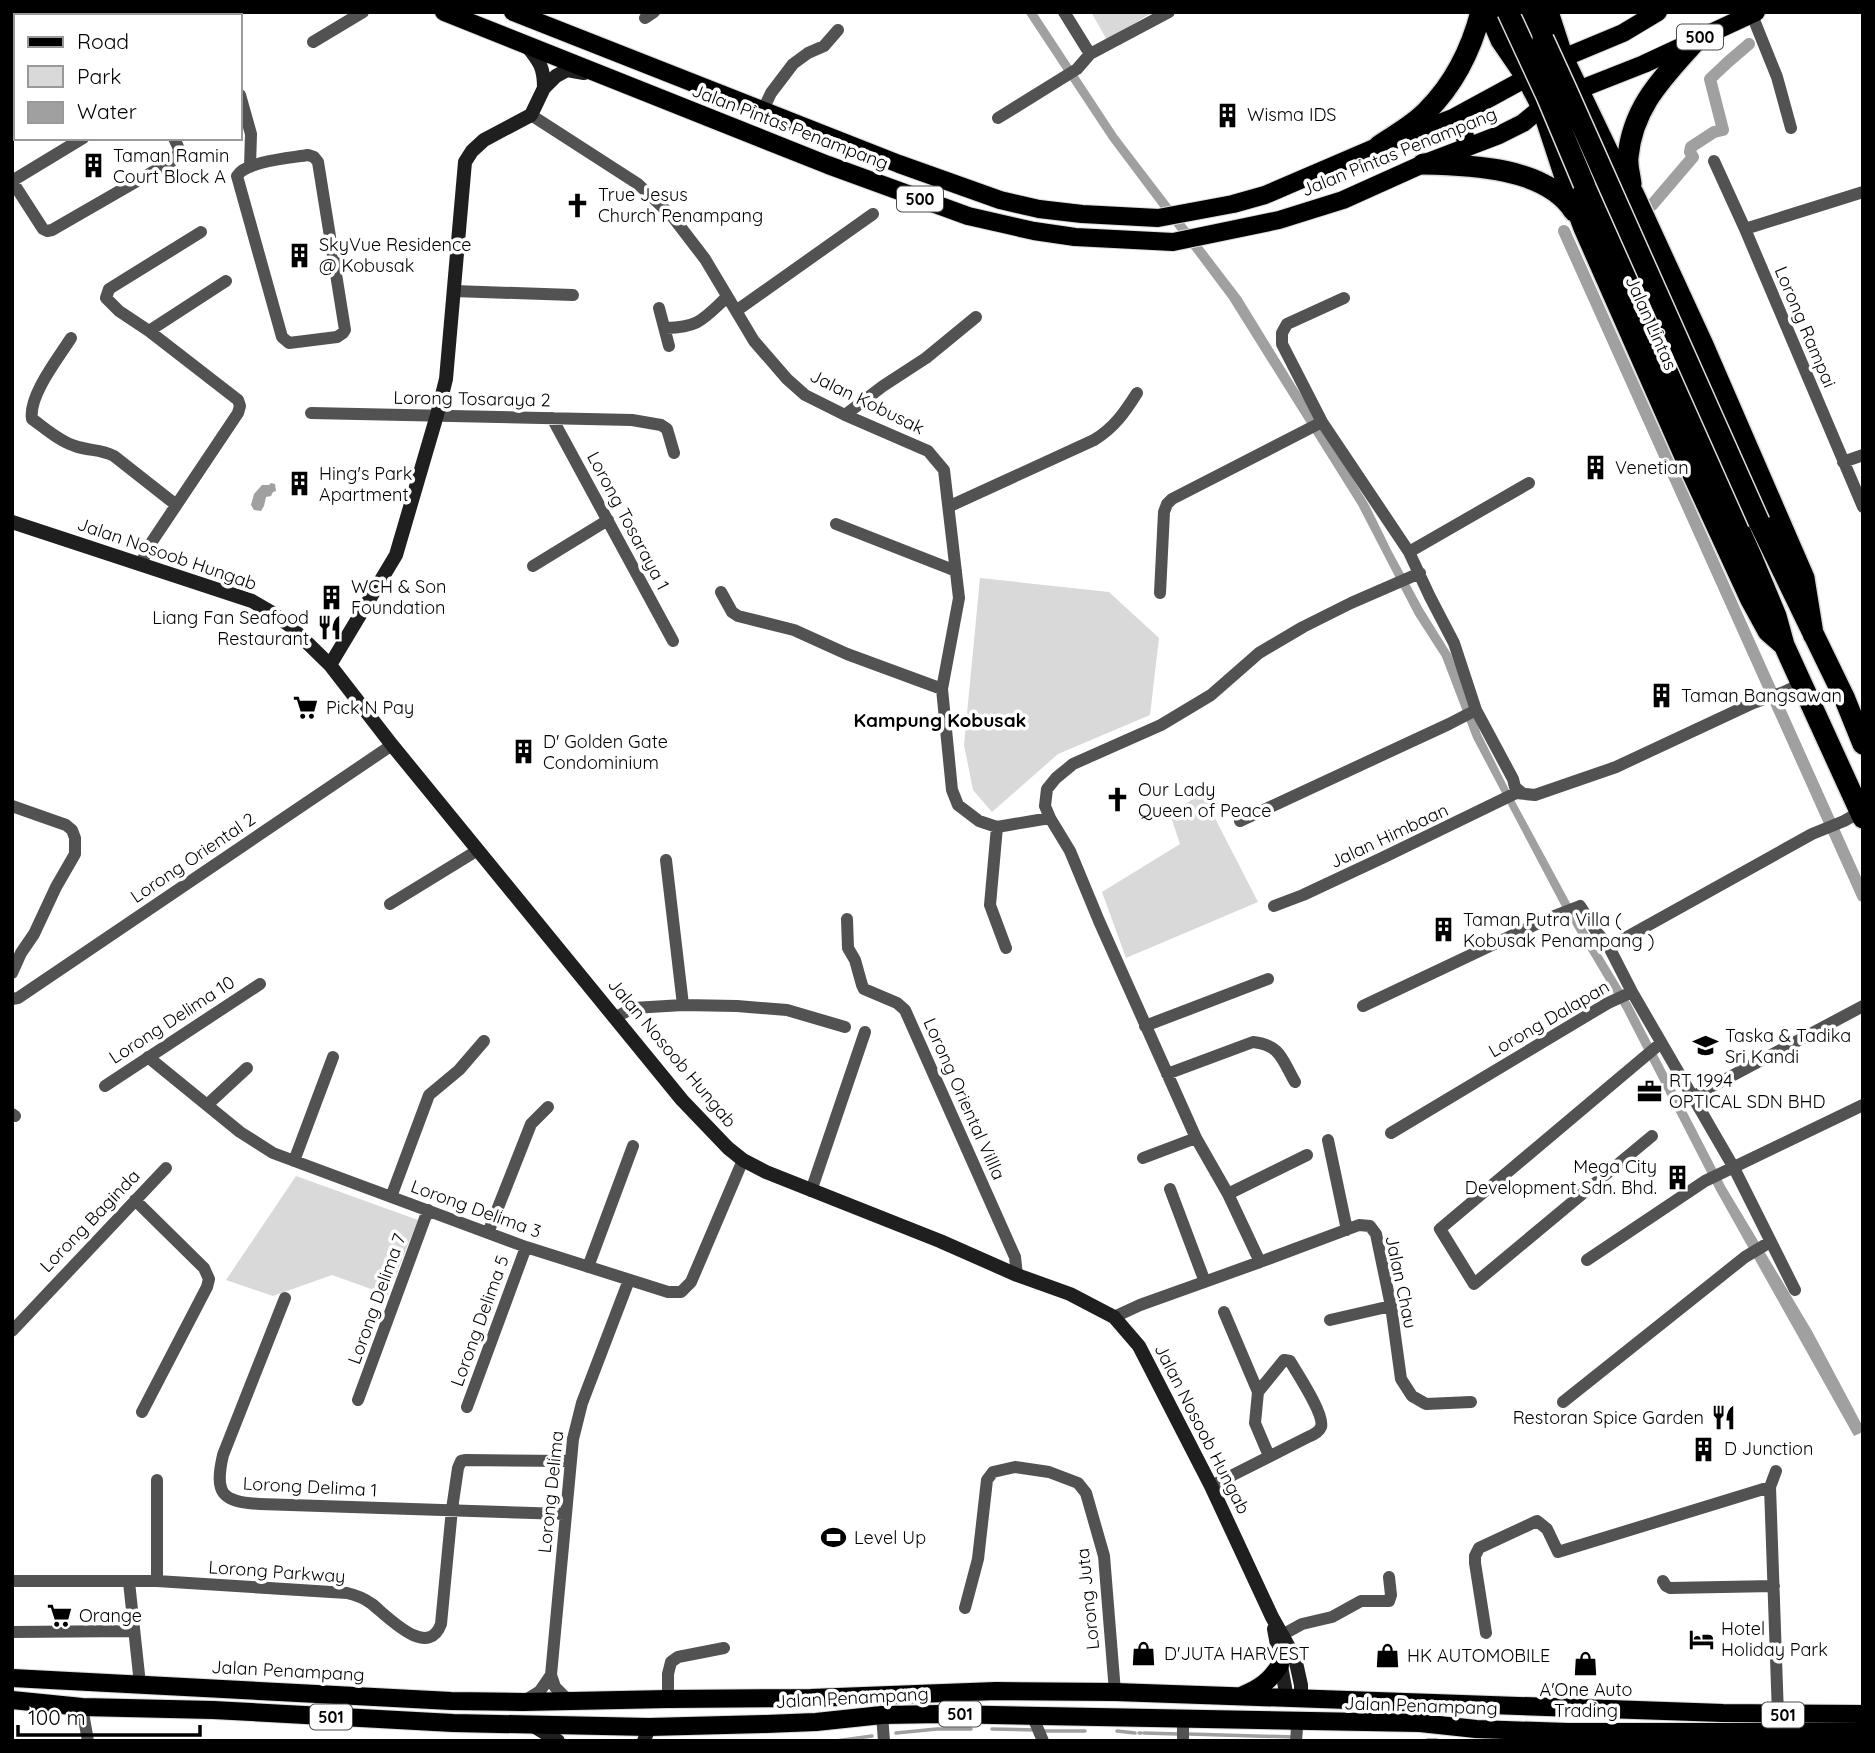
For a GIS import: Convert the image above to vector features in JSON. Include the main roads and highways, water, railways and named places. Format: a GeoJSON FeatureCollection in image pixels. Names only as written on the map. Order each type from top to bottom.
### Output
{"type":"FeatureCollection","features":[{"type":"Feature","properties":{"kind":"highway","name":"Jalan Lintas"},"geometry":{"type":"LineString","coordinates":[[1542,13],[1563,58],[1558,95],[1564,174],[1584,228],[1751,600],[1768,631],[1784,645]]}},
{"type":"Feature","properties":{"kind":"highway"},"geometry":{"type":"LineString","coordinates":[[1379,146],[1426,112],[1448,86],[1474,39],[1493,15],[1517,49],[1533,52],[1540,49],[1546,36],[1542,13]]}},
{"type":"Feature","properties":{"kind":"highway"},"geometry":{"type":"LineString","coordinates":[[1542,13],[1542,39],[1558,95]]}},
{"type":"Feature","properties":{"kind":"highway","name":"Jalan Lintas"},"geometry":{"type":"LineString","coordinates":[[1493,15],[1501,40],[1527,78],[1558,95],[1759,523],[1844,697],[1859,735]]}},
{"type":"Feature","properties":{"kind":"highway","name":"Jalan Lintas"},"geometry":{"type":"LineString","coordinates":[[1493,15],[1609,154],[1633,193],[1703,345],[1804,578],[1813,634]]}},
{"type":"Feature","properties":{"kind":"highway"},"geometry":{"type":"LineString","coordinates":[[1633,193],[1627,160],[1643,104],[1699,37]]}},
{"type":"Feature","properties":{"kind":"highway","name":"Jalan Lintas"},"geometry":{"type":"LineString","coordinates":[[1558,95],[1584,184],[1776,616],[1792,688],[1856,817]]}},
{"type":"Feature","properties":{"kind":"highway"},"geometry":{"type":"LineString","coordinates":[[1564,174],[1559,152],[1564,135],[1569,132],[1587,134],[1609,154]]}},
{"type":"Feature","properties":{"kind":"highway"},"geometry":{"type":"LineString","coordinates":[[1423,164],[1456,164],[1529,178],[1556,191],[1570,205],[1584,228]]}},
{"type":"Feature","properties":{"kind":"main road","name":"Jalan Pintas Penampang"},"geometry":{"type":"LineString","coordinates":[[444,12],[598,75],[968,216],[1034,231],[1076,237],[1173,242],[1243,229],[1310,212],[1343,200],[1523,123],[1558,95],[1644,64],[1754,14]]}},
{"type":"Feature","properties":{"kind":"main road","name":"Jalan Pintas Penampang"},"geometry":{"type":"LineString","coordinates":[[513,12],[535,18],[921,172],[1000,200],[1050,210],[1158,218],[1265,195],[1379,146],[1453,118],[1563,58],[1623,33],[1658,12]]}},
{"type":"Feature","properties":{"kind":"main road"},"geometry":{"type":"LineString","coordinates":[[527,46],[544,73],[544,88]]}},
{"type":"Feature","properties":{"kind":"main road"},"geometry":{"type":"LineString","coordinates":[[330,666],[396,555],[437,415],[446,379],[465,162],[472,150],[484,140],[531,115],[544,88],[556,76],[566,70],[598,75]]}},
{"type":"Feature","properties":{"kind":"main road"},"geometry":{"type":"LineString","coordinates":[[1453,118],[1464,132],[1467,148]]}},
{"type":"Feature","properties":{"kind":"main road","name":"Jalan Nosoob Hungab"},"geometry":{"type":"LineString","coordinates":[[12,522],[252,601],[289,625],[330,666],[702,1122],[728,1149],[743,1160],[811,1191],[1070,1294],[1114,1317],[1139,1346],[1211,1486],[1272,1617],[1291,1650],[1301,1685],[1294,1706]]}},
{"type":"Feature","properties":{"kind":"main road","name":"Jalan Nosoob Hungab"},"geometry":{"type":"LineString","coordinates":[[1272,1617],[1280,1665],[1294,1706]]}},
{"type":"Feature","properties":{"kind":"main road"},"geometry":{"type":"LineString","coordinates":[[1236,1697],[1262,1686],[1280,1665]]}},
{"type":"Feature","properties":{"kind":"main road","name":"Jalan Penampang"},"geometry":{"type":"LineString","coordinates":[[12,1678],[451,1701],[811,1698],[996,1691],[1115,1692],[1236,1697],[1294,1706],[1593,1708],[1778,1715],[1863,1714]]}},
{"type":"Feature","properties":{"kind":"main road"},"geometry":{"type":"LineString","coordinates":[[231,1690],[241,1699],[244,1713]]}},
{"type":"Feature","properties":{"kind":"main road"},"geometry":{"type":"LineString","coordinates":[[636,1699],[646,1711],[646,1734]]}},
{"type":"Feature","properties":{"kind":"main road","name":"Jalan Penampang"},"geometry":{"type":"LineString","coordinates":[[12,1700],[82,1707],[531,1724],[646,1734],[882,1715],[1032,1715],[1272,1721],[1294,1706]]}},
{"type":"Feature","properties":{"kind":"main road","name":"Jalan Penampang"},"geometry":{"type":"LineString","coordinates":[[1294,1706],[1333,1723],[1703,1736],[1863,1732]]}},
{"type":"Feature","properties":{"kind":"main road"},"geometry":{"type":"LineString","coordinates":[[531,1724],[558,1741]]}},
{"type":"Feature","properties":{"kind":"water"},"geometry":{"type":"Polygon","coordinates":[[[1025,12],[1036,12],[1117,135],[1241,297],[1369,505],[1423,609],[1451,654],[1481,734],[1511,794],[1570,903],[1631,1004],[1725,1186],[1812,1331],[1863,1427],[1863,1432],[1854,1436],[1716,1190],[1623,1009],[1561,905],[1473,738],[1442,657],[1415,615],[1358,505],[1229,299],[1109,139],[1025,12]]]}},
{"type":"Feature","properties":{"kind":"water"},"geometry":{"type":"Polygon","coordinates":[[[275,484],[276,491],[266,497],[261,511],[254,510],[251,505],[254,494],[262,485],[275,484]]]}},
{"type":"Feature","properties":{"kind":"waterway"},"geometry":{"type":"LineString","coordinates":[[1652,205],[1693,157],[1691,147],[1714,132],[1723,130],[1710,79],[1749,44]]}},
{"type":"Feature","properties":{"kind":"waterway"},"geometry":{"type":"LineString","coordinates":[[1564,231],[1863,896]]}},
{"type":"Feature","properties":{"kind":"waterway"},"geometry":{"type":"LineString","coordinates":[[896,1733],[971,1729]]}},
{"type":"Feature","properties":{"kind":"waterway"},"geometry":{"type":"LineString","coordinates":[[992,1729],[1035,1730]]}},
{"type":"Feature","properties":{"kind":"waterway"},"geometry":{"type":"LineString","coordinates":[[1044,1731],[1085,1731]]}},
{"type":"Feature","properties":{"kind":"waterway"},"geometry":{"type":"LineString","coordinates":[[1117,1731],[1135,1733]]}},
{"type":"Feature","properties":{"kind":"waterway"},"geometry":{"type":"LineString","coordinates":[[1144,1733],[1178,1734]]}},
{"type":"Feature","properties":{"kind":"waterway"},"geometry":{"type":"LineString","coordinates":[[1188,1734],[1294,1737]]}},
{"type":"Feature","properties":{"kind":"waterway"},"geometry":{"type":"LineString","coordinates":[[836,1741],[872,1736]]}},
{"type":"Feature","properties":{"kind":"waterway"},"geometry":{"type":"LineString","coordinates":[[1427,1740],[1437,1740]]}},
{"type":"Feature","properties":{"kind":"place","name":"Wisma IDS"},"geometry":{"type":"Point","coordinates":[1227,115]}},
{"type":"Feature","properties":{"kind":"place","name":"Taman Ramin Court Block A"},"geometry":{"type":"Point","coordinates":[93,166]}},
{"type":"Feature","properties":{"kind":"place","name":"True Jesus Church Penampang"},"geometry":{"type":"Point","coordinates":[578,205]}},
{"type":"Feature","properties":{"kind":"place","name":"SkyVue Residence @ Kobusak"},"geometry":{"type":"Point","coordinates":[299,255]}},
{"type":"Feature","properties":{"kind":"place","name":"Venetian"},"geometry":{"type":"Point","coordinates":[1595,468]}},
{"type":"Feature","properties":{"kind":"place","name":"Hing's Park Apartment"},"geometry":{"type":"Point","coordinates":[299,484]}},
{"type":"Feature","properties":{"kind":"place","name":"WCH & Son Foundation"},"geometry":{"type":"Point","coordinates":[331,597]}},
{"type":"Feature","properties":{"kind":"place","name":"Liang Fan Seafood Restaurant"},"geometry":{"type":"Point","coordinates":[329,628]}},
{"type":"Feature","properties":{"kind":"place","name":"Taman Bangsawan"},"geometry":{"type":"Point","coordinates":[1661,696]}},
{"type":"Feature","properties":{"kind":"place","name":"Pick N Pay"},"geometry":{"type":"Point","coordinates":[306,708]}},
{"type":"Feature","properties":{"kind":"place","name":"D' Golden Gate Condominium"},"geometry":{"type":"Point","coordinates":[523,752]}},
{"type":"Feature","properties":{"kind":"place","name":"Our Lady Queen of Peace"},"geometry":{"type":"Point","coordinates":[1118,800]}},
{"type":"Feature","properties":{"kind":"place","name":"Taman Putra Villa ( Kobusak Penampang )"},"geometry":{"type":"Point","coordinates":[1443,930]}},
{"type":"Feature","properties":{"kind":"place","name":"Taska & Tadika Sri Kandi"},"geometry":{"type":"Point","coordinates":[1705,1046]}},
{"type":"Feature","properties":{"kind":"place","name":"RT 1994 OPTICAL SDN BHD"},"geometry":{"type":"Point","coordinates":[1649,1091]}},
{"type":"Feature","properties":{"kind":"place","name":"Mega City Development Sdn. Bhd."},"geometry":{"type":"Point","coordinates":[1677,1177]}},
{"type":"Feature","properties":{"kind":"place","name":"Restoran Spice Garden"},"geometry":{"type":"Point","coordinates":[1724,1418]}},
{"type":"Feature","properties":{"kind":"place","name":"D Junction"},"geometry":{"type":"Point","coordinates":[1704,1449]}},
{"type":"Feature","properties":{"kind":"place","name":"Level Up"},"geometry":{"type":"Point","coordinates":[834,1538]}},
{"type":"Feature","properties":{"kind":"place","name":"Orange"},"geometry":{"type":"Point","coordinates":[59,1616]}},
{"type":"Feature","properties":{"kind":"place","name":"Hotel Holiday Park"},"geometry":{"type":"Point","coordinates":[1701,1639]}},
{"type":"Feature","properties":{"kind":"place","name":"D'JUTA HARVEST"},"geometry":{"type":"Point","coordinates":[1144,1654]}},
{"type":"Feature","properties":{"kind":"place","name":"HK AUTOMOBILE"},"geometry":{"type":"Point","coordinates":[1387,1656]}},
{"type":"Feature","properties":{"kind":"place","name":"A'One Auto Trading"},"geometry":{"type":"Point","coordinates":[1586,1663]}},
{"type":"Feature","properties":{"kind":"district","name":"Kampung Kobusak"},"geometry":{"type":"Point","coordinates":[940,720]}}]}
